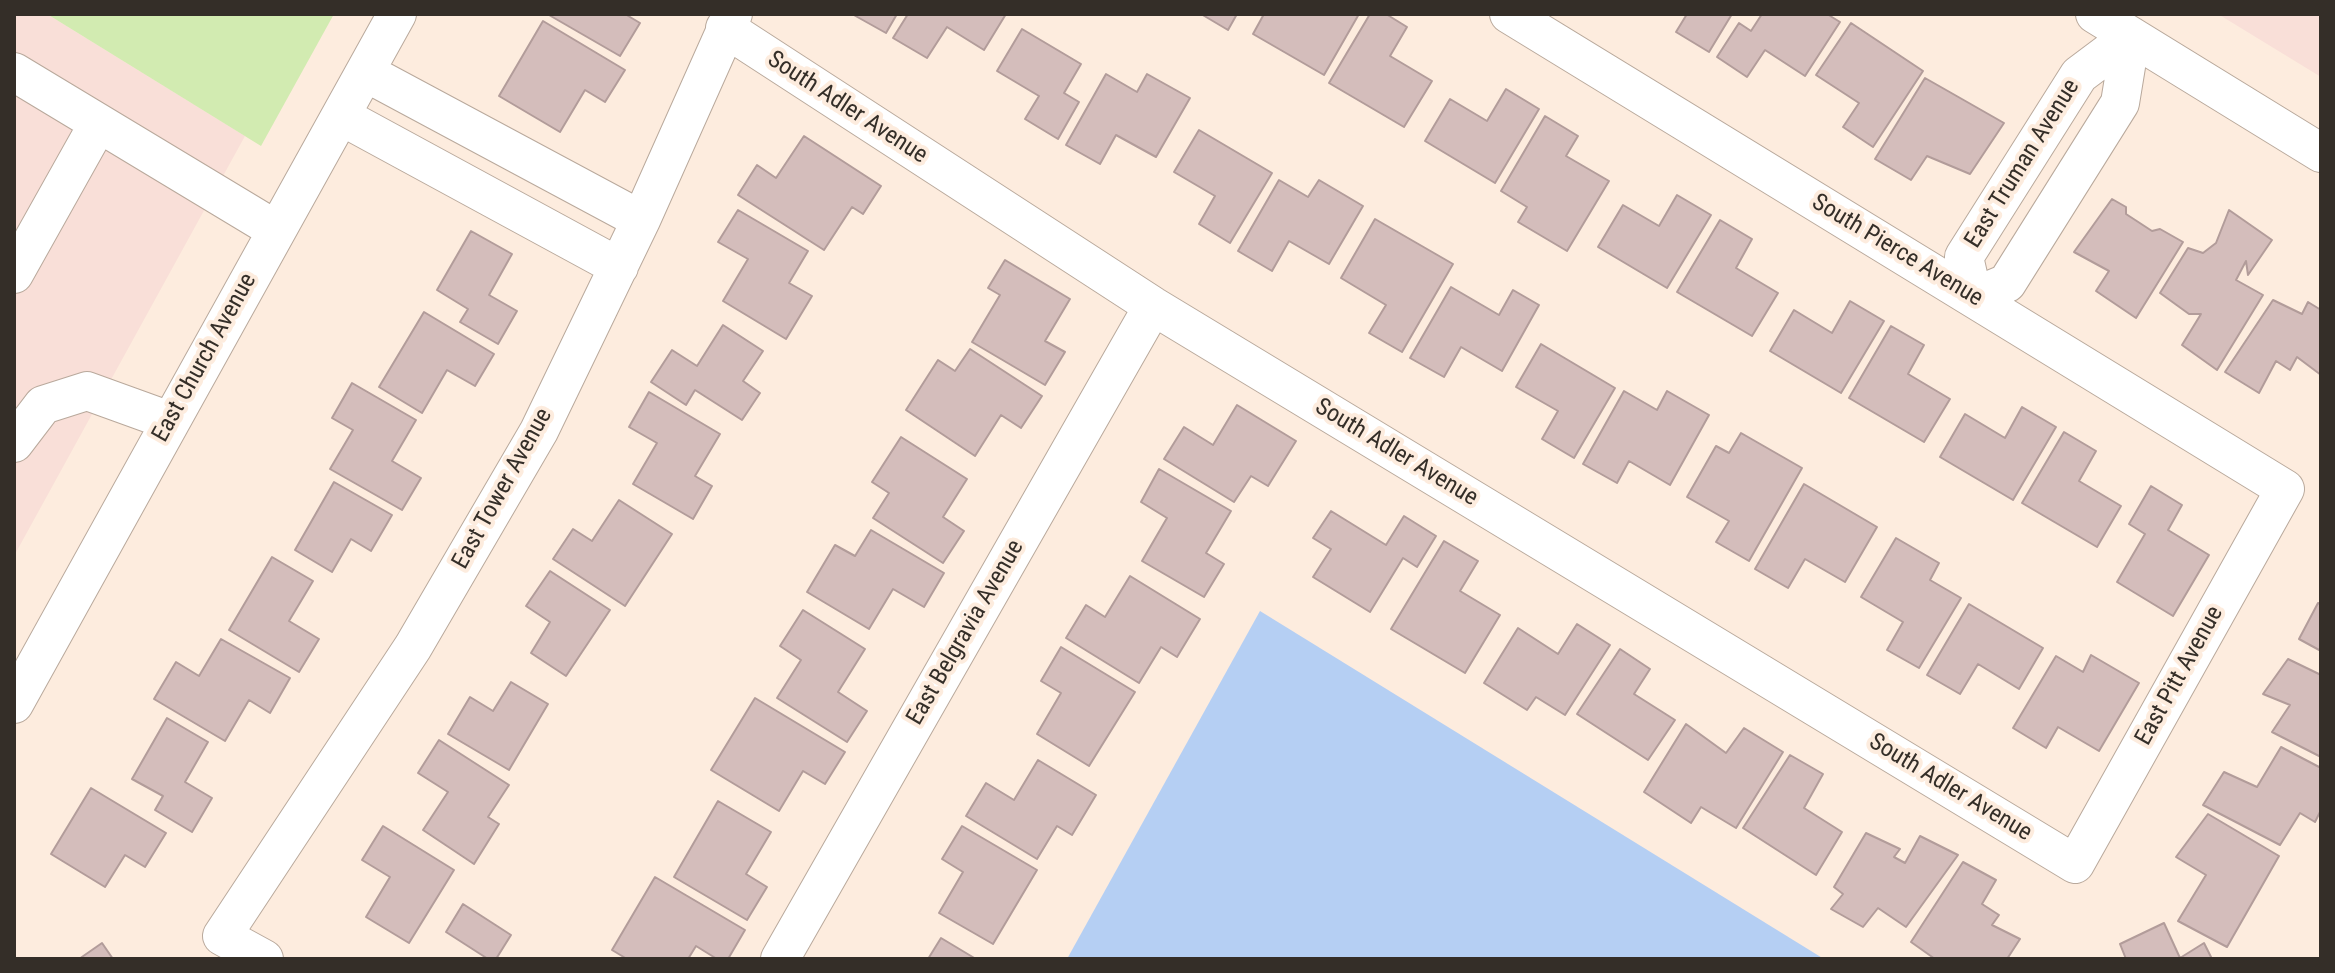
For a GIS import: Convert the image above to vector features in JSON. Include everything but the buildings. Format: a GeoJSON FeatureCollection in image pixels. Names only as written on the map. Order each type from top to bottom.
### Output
{"type":"FeatureCollection","features":[{"type":"Feature","properties":{"kind":"street","name":"East Church Avenue"},"geometry":{"type":"LineString","coordinates":[[14,704],[397,14]]}},
{"type":"Feature","properties":{"kind":"street","name":"South Pierce Avenue"},"geometry":{"type":"LineString","coordinates":[[1509,14],[2285,489]]}},
{"type":"Feature","properties":{"kind":"street"},"geometry":{"type":"LineString","coordinates":[[2095,14],[2321,153]]}},
{"type":"Feature","properties":{"kind":"street","name":"East Tower Avenue"},"geometry":{"type":"LineString","coordinates":[[264,959],[222,936],[421,634],[539,431],[641,220],[729,21]]}},
{"type":"Feature","properties":{"kind":"street","name":"South Adler Avenue"},"geometry":{"type":"LineString","coordinates":[[729,21],[1153,306],[2075,864]]}},
{"type":"Feature","properties":{"kind":"street","name":"East Truman Avenue"},"geometry":{"type":"LineString","coordinates":[[2131,36],[2120,103],[2007,283],[1973,297],[1964,257],[2079,75],[2131,36]]}},
{"type":"Feature","properties":{"kind":"street"},"geometry":{"type":"LineString","coordinates":[[14,72],[276,230]]}},
{"type":"Feature","properties":{"kind":"street"},"geometry":{"type":"LineString","coordinates":[[365,72],[641,220]]}},
{"type":"Feature","properties":{"kind":"street"},"geometry":{"type":"LineString","coordinates":[[341,116],[619,267]]}},
{"type":"Feature","properties":{"kind":"street"},"geometry":{"type":"LineString","coordinates":[[14,274],[98,124]]}},
{"type":"Feature","properties":{"kind":"street","name":"East Belgravia Avenue"},"geometry":{"type":"LineString","coordinates":[[780,959],[1153,306]]}},
{"type":"Feature","properties":{"kind":"street"},"geometry":{"type":"LineString","coordinates":[[14,443],[43,405],[87,391],[170,421]]}},
{"type":"Feature","properties":{"kind":"street","name":"East Pitt Avenue"},"geometry":{"type":"LineString","coordinates":[[2075,864],[2285,489]]}},
{"type":"Feature","properties":{"kind":"shaded area"},"geometry":{"type":"Polygon","coordinates":[[[14,14],[47,14],[245,136],[14,556],[14,14]]]}},
{"type":"Feature","properties":{"kind":"shaded area"},"geometry":{"type":"Polygon","coordinates":[[[2218,14],[2321,14],[2321,77],[2218,14]]]}},
{"type":"Feature","properties":{"kind":"green space"},"geometry":{"type":"Polygon","coordinates":[[[47,14],[334,14],[261,146],[47,14]]]}},
{"type":"Feature","properties":{"kind":"water"},"geometry":{"type":"Polygon","coordinates":[[[1260,611],[1824,959],[1067,959],[1260,611]]]}}]}
